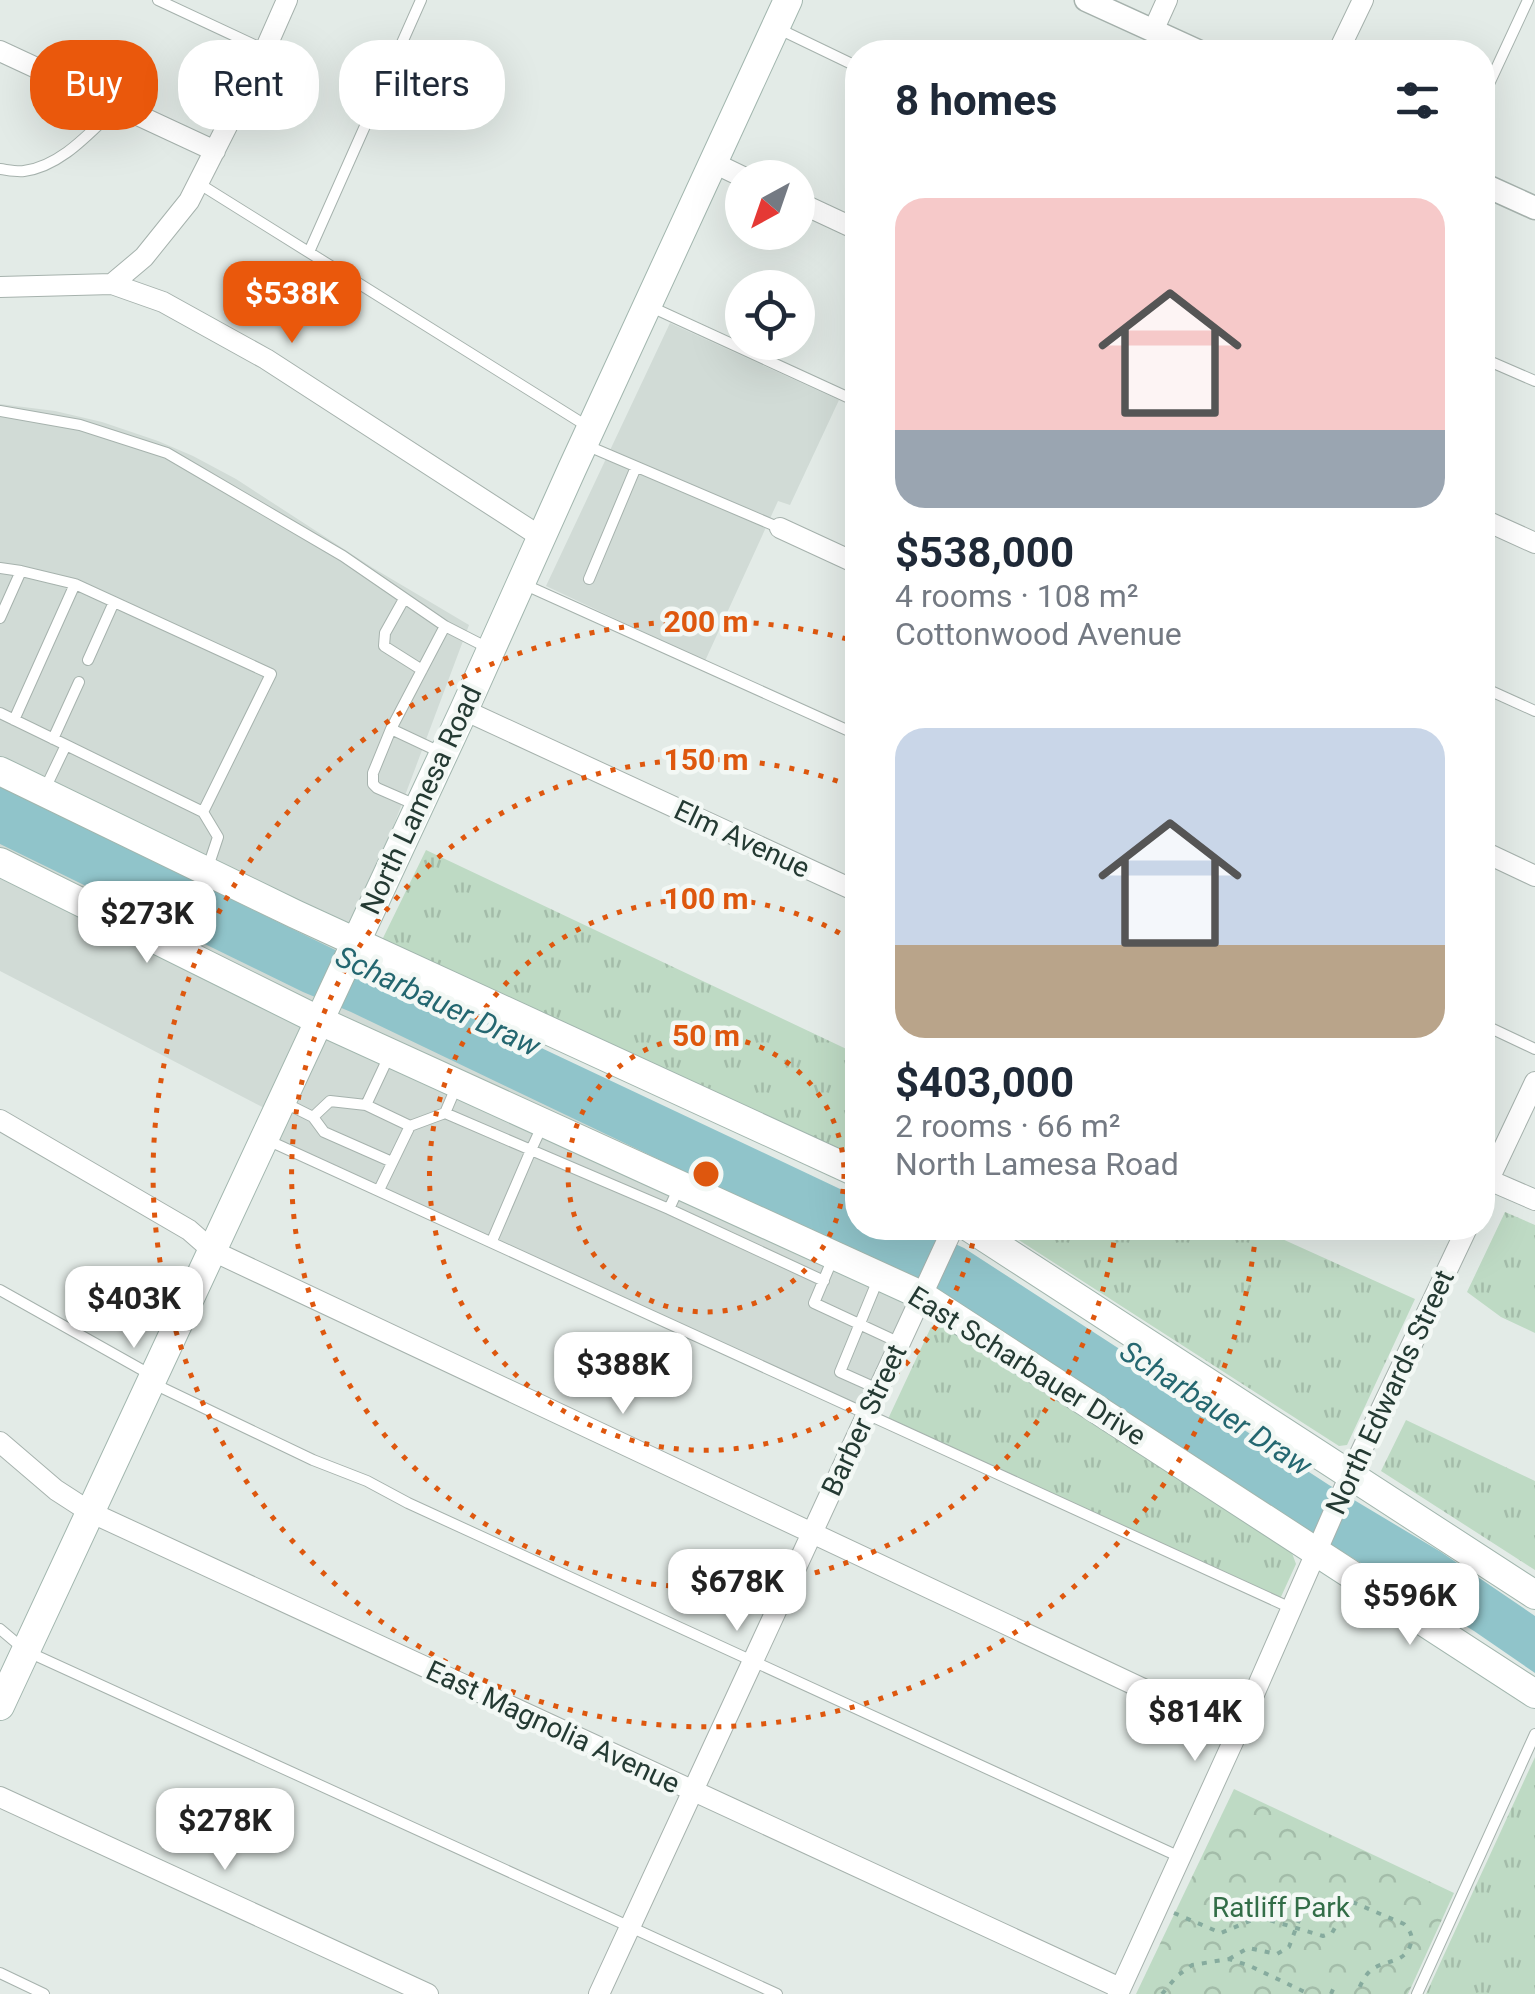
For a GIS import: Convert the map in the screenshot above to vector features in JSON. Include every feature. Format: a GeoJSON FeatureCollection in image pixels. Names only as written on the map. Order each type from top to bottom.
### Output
{"type":"FeatureCollection","features":[{"type":"Feature","properties":{"kind":"main road","name":"North Lamesa Road"},"geometry":{"type":"LineString","coordinates":[[0,1706],[464,710],[788,0]]}},
{"type":"Feature","properties":{"kind":"main road"},"geometry":{"type":"LineString","coordinates":[[0,771],[354,944],[845,1167]]}},
{"type":"Feature","properties":{"kind":"main road","name":"East Scharbauer Drive"},"geometry":{"type":"LineString","coordinates":[[0,862],[321,1014],[391,1053],[544,1123],[674,1197],[829,1268],[880,1276],[922,1295],[1535,1694]]}},
{"type":"Feature","properties":{"kind":"main road"},"geometry":{"type":"LineString","coordinates":[[988,1240],[1535,1595]]}},
{"type":"Feature","properties":{"kind":"street"},"geometry":{"type":"LineString","coordinates":[[269,40],[287,0]]}},
{"type":"Feature","properties":{"kind":"street"},"geometry":{"type":"LineString","coordinates":[[1086,0],[1173,40]]}},
{"type":"Feature","properties":{"kind":"street"},"geometry":{"type":"LineString","coordinates":[[1153,31],[1167,0]]}},
{"type":"Feature","properties":{"kind":"street"},"geometry":{"type":"LineString","coordinates":[[1344,40],[1362,0]]}},
{"type":"Feature","properties":{"kind":"street"},"geometry":{"type":"LineString","coordinates":[[0,51],[30,65]]}},
{"type":"Feature","properties":{"kind":"street"},"geometry":{"type":"LineString","coordinates":[[158,124],[216,151]]}},
{"type":"Feature","properties":{"kind":"street"},"geometry":{"type":"LineString","coordinates":[[112,284],[144,257],[189,201],[226,130]]}},
{"type":"Feature","properties":{"kind":"street"},"geometry":{"type":"LineString","coordinates":[[714,164],[725,169]]}},
{"type":"Feature","properties":{"kind":"street"},"geometry":{"type":"LineString","coordinates":[[1495,190],[1535,208]]}},
{"type":"Feature","properties":{"kind":"street"},"geometry":{"type":"LineString","coordinates":[[815,210],[845,224]]}},
{"type":"Feature","properties":{"kind":"street"},"geometry":{"type":"LineString","coordinates":[[0,288],[112,284],[164,302],[266,360],[542,537]]}},
{"type":"Feature","properties":{"kind":"street"},"geometry":{"type":"LineString","coordinates":[[1495,525],[1535,543]]}},
{"type":"Feature","properties":{"kind":"street"},"geometry":{"type":"LineString","coordinates":[[780,528],[845,558]]}},
{"type":"Feature","properties":{"kind":"street","name":"Elm Avenue"},"geometry":{"type":"LineString","coordinates":[[464,710],[845,886]]}},
{"type":"Feature","properties":{"kind":"street"},"geometry":{"type":"LineString","coordinates":[[1495,857],[1535,876]]}},
{"type":"Feature","properties":{"kind":"street"},"geometry":{"type":"LineString","coordinates":[[1495,1163],[1535,1082]]}},
{"type":"Feature","properties":{"kind":"street"},"geometry":{"type":"LineString","coordinates":[[0,1120],[188,1230],[212,1251],[1237,1733]]}},
{"type":"Feature","properties":{"kind":"street"},"geometry":{"type":"LineString","coordinates":[[1495,1186],[1535,1200]]}},
{"type":"Feature","properties":{"kind":"street","name":"Barber Street"},"geometry":{"type":"LineString","coordinates":[[599,1994],[947,1240]]}},
{"type":"Feature","properties":{"kind":"street","name":"North Edwards Street"},"geometry":{"type":"LineString","coordinates":[[1119,1991],[1350,1475],[1460,1240]]}},
{"type":"Feature","properties":{"kind":"street","name":"East Magnolia Avenue"},"geometry":{"type":"LineString","coordinates":[[0,1442],[56,1490],[90,1512],[1119,1991]]}},
{"type":"Feature","properties":{"kind":"street"},"geometry":{"type":"LineString","coordinates":[[0,1798],[428,1994]]}},
{"type":"Feature","properties":{"kind":"lane"},"geometry":{"type":"LineString","coordinates":[[158,0],[243,40]]}},
{"type":"Feature","properties":{"kind":"lane"},"geometry":{"type":"LineString","coordinates":[[309,252],[421,0]]}},
{"type":"Feature","properties":{"kind":"lane"},"geometry":{"type":"LineString","coordinates":[[1495,70],[1528,0]]}},
{"type":"Feature","properties":{"kind":"lane"},"geometry":{"type":"LineString","coordinates":[[776,27],[845,61]]}},
{"type":"Feature","properties":{"kind":"lane"},"geometry":{"type":"LineString","coordinates":[[0,169],[22,172],[44,165],[92,130]]}},
{"type":"Feature","properties":{"kind":"lane"},"geometry":{"type":"LineString","coordinates":[[198,183],[636,467],[780,528]]}},
{"type":"Feature","properties":{"kind":"lane"},"geometry":{"type":"LineString","coordinates":[[648,306],[845,396]]}},
{"type":"Feature","properties":{"kind":"lane"},"geometry":{"type":"LineString","coordinates":[[1495,364],[1535,382]]}},
{"type":"Feature","properties":{"kind":"lane"},"geometry":{"type":"LineString","coordinates":[[0,411],[80,425],[168,453],[344,556],[445,626],[491,650]]}},
{"type":"Feature","properties":{"kind":"lane"},"geometry":{"type":"LineString","coordinates":[[589,579],[636,467]]}},
{"type":"Feature","properties":{"kind":"lane"},"geometry":{"type":"LineString","coordinates":[[0,568],[75,584],[270,674],[203,812]]}},
{"type":"Feature","properties":{"kind":"lane"},"geometry":{"type":"LineString","coordinates":[[0,618],[21,570]]}},
{"type":"Feature","properties":{"kind":"lane"},"geometry":{"type":"LineString","coordinates":[[520,583],[845,729]]}},
{"type":"Feature","properties":{"kind":"lane"},"geometry":{"type":"LineString","coordinates":[[14,720],[75,584]]}},
{"type":"Feature","properties":{"kind":"lane"},"geometry":{"type":"LineString","coordinates":[[404,599],[385,633],[384,646],[422,670]]}},
{"type":"Feature","properties":{"kind":"lane"},"geometry":{"type":"LineString","coordinates":[[88,660],[114,602]]}},
{"type":"Feature","properties":{"kind":"lane"},"geometry":{"type":"LineString","coordinates":[[418,806],[376,788],[374,773],[391,728],[445,626]]}},
{"type":"Feature","properties":{"kind":"lane"},"geometry":{"type":"LineString","coordinates":[[53,739],[78,682]]}},
{"type":"Feature","properties":{"kind":"lane"},"geometry":{"type":"LineString","coordinates":[[1495,693],[1535,711]]}},
{"type":"Feature","properties":{"kind":"lane"},"geometry":{"type":"LineString","coordinates":[[0,714],[203,812],[218,838],[206,871]]}},
{"type":"Feature","properties":{"kind":"lane"},"geometry":{"type":"LineString","coordinates":[[391,728],[442,754]]}},
{"type":"Feature","properties":{"kind":"lane"},"geometry":{"type":"LineString","coordinates":[[43,792],[66,745]]}},
{"type":"Feature","properties":{"kind":"lane"},"geometry":{"type":"LineString","coordinates":[[1495,1030],[1535,1049]]}},
{"type":"Feature","properties":{"kind":"lane"},"geometry":{"type":"LineString","coordinates":[[366,1106],[391,1053]]}},
{"type":"Feature","properties":{"kind":"lane"},"geometry":{"type":"LineString","coordinates":[[444,1114],[458,1084]]}},
{"type":"Feature","properties":{"kind":"lane"},"geometry":{"type":"LineString","coordinates":[[280,1101],[313,1118],[324,1132],[392,1162]]}},
{"type":"Feature","properties":{"kind":"lane"},"geometry":{"type":"LineString","coordinates":[[313,1118],[330,1101],[366,1106],[410,1126],[444,1114],[531,1150],[674,1197]]}},
{"type":"Feature","properties":{"kind":"lane"},"geometry":{"type":"LineString","coordinates":[[492,1241],[544,1123]]}},
{"type":"Feature","properties":{"kind":"lane"},"geometry":{"type":"LineString","coordinates":[[379,1190],[410,1126]]}},
{"type":"Feature","properties":{"kind":"lane"},"geometry":{"type":"LineString","coordinates":[[264,1138],[1292,1608]]}},
{"type":"Feature","properties":{"kind":"lane"},"geometry":{"type":"LineString","coordinates":[[829,1268],[814,1304],[900,1343]]}},
{"type":"Feature","properties":{"kind":"lane"},"geometry":{"type":"LineString","coordinates":[[878,1389],[840,1372],[880,1276]]}},
{"type":"Feature","properties":{"kind":"lane"},"geometry":{"type":"LineString","coordinates":[[0,1290],[152,1380],[253,1432],[367,1481],[1180,1858]]}},
{"type":"Feature","properties":{"kind":"lane"},"geometry":{"type":"LineString","coordinates":[[0,1629],[26,1651],[777,1994]]}},
{"type":"Feature","properties":{"kind":"lane"},"geometry":{"type":"LineString","coordinates":[[1417,1994],[1535,1734]]}},
{"type":"Feature","properties":{"kind":"lane"},"geometry":{"type":"LineString","coordinates":[[0,1973],[44,1994]]}},
{"type":"Feature","properties":{"kind":"path"},"geometry":{"type":"LineString","coordinates":[[1158,1906],[1221,1933],[1259,1917],[1323,1936],[1332,1932],[1350,1901],[1404,1924],[1412,1938],[1409,1949],[1402,1958],[1373,1968],[1356,1994]]}},
{"type":"Feature","properties":{"kind":"path"},"geometry":{"type":"LineString","coordinates":[[1162,1994],[1192,1965],[1229,1958],[1248,1948],[1277,1954],[1290,1947],[1305,1904]]}},
{"type":"Feature","properties":{"kind":"path"},"geometry":{"type":"LineString","coordinates":[[1229,1958],[1309,1994]]}},
{"type":"Feature","properties":{"kind":"path"},"geometry":{"type":"LineString","coordinates":[[1331,1994],[1334,1987]]}},
{"type":"Feature","properties":{"kind":"shaded area"},"geometry":{"type":"Polygon","coordinates":[[[670,323],[725,348],[725,360],[751,360],[839,400],[790,505],[778,501],[705,661],[546,586],[670,323]]]}},
{"type":"Feature","properties":{"kind":"shaded area"},"geometry":{"type":"Polygon","coordinates":[[[0,404],[102,422],[193,456],[469,625],[338,974],[845,1222],[845,1240],[890,1240],[937,1258],[866,1410],[265,1133],[274,1113],[0,971],[0,404]]]}},
{"type":"Feature","properties":{"kind":"green space"},"geometry":{"type":"Polygon","coordinates":[[[426,850],[845,1048],[845,1158],[387,945],[383,938],[426,850]]]}},
{"type":"Feature","properties":{"kind":"green space"},"geometry":{"type":"Polygon","coordinates":[[[1505,1212],[1535,1225],[1535,1333],[1501,1317],[1467,1292],[1505,1212]]]}},
{"type":"Feature","properties":{"kind":"green space"},"geometry":{"type":"Polygon","coordinates":[[[1019,1240],[1285,1240],[1415,1299],[1347,1445],[1339,1446],[1019,1240]]]}},
{"type":"Feature","properties":{"kind":"green space"},"geometry":{"type":"Polygon","coordinates":[[[941,1323],[1292,1553],[1296,1564],[1280,1599],[888,1419],[931,1327],[941,1323]]]}},
{"type":"Feature","properties":{"kind":"green space"},"geometry":{"type":"Polygon","coordinates":[[[1406,1420],[1535,1481],[1535,1570],[1381,1471],[1406,1420]]]}},
{"type":"Feature","properties":{"kind":"green space"},"geometry":{"type":"Polygon","coordinates":[[[1535,1757],[1535,1994],[1426,1994],[1535,1757]]]}},
{"type":"Feature","properties":{"kind":"green space","name":"Ratliff Park"},"geometry":{"type":"Polygon","coordinates":[[[1234,1789],[1454,1893],[1408,1994],[1136,1994],[1234,1789]]]}},
{"type":"Feature","properties":{"kind":"water","name":"Scharbauer Draw"},"geometry":{"type":"Polygon","coordinates":[[[0,786],[368,966],[845,1191],[845,1240],[947,1240],[964,1248],[1535,1616],[1535,1673],[942,1295],[0,844],[0,786]]]}}]}
